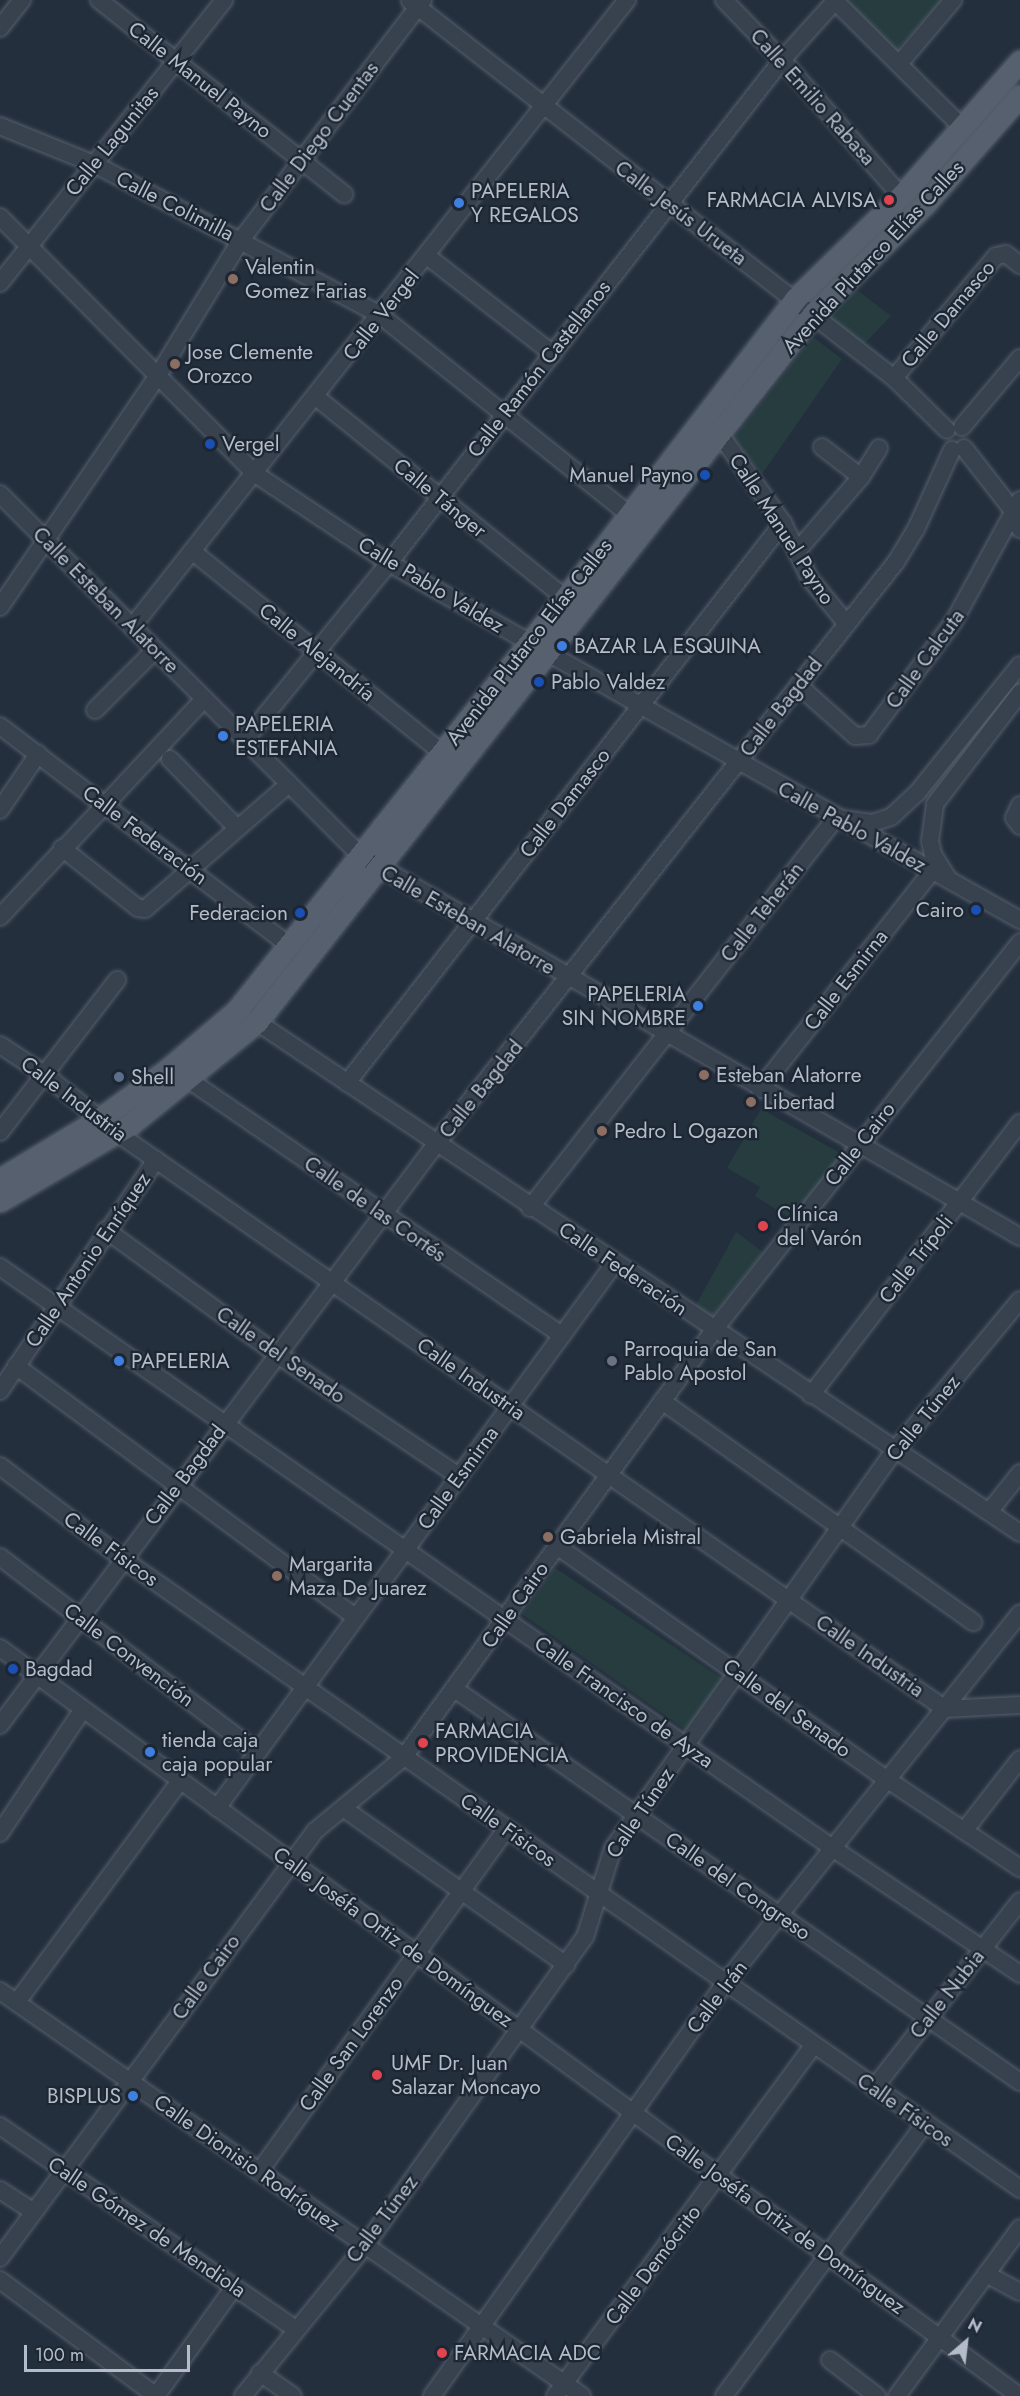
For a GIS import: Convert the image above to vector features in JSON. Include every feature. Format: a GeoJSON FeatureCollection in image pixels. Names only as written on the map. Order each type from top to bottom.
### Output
{"type":"FeatureCollection","features":[{"type":"Feature","properties":{"kind":"main road","name":"Avenida Plutarco Elías Calles"},"geometry":{"type":"LineString","coordinates":[[0,1179],[99,1119],[168,1069],[237,1010],[289,945],[369,862],[537,648],[565,598],[795,299],[901,195],[1020,61]]}},
{"type":"Feature","properties":{"kind":"main road","name":"Avenida Plutarco Elías Calles"},"geometry":{"type":"LineString","coordinates":[[0,1201],[117,1133],[189,1080],[257,1022],[442,753],[537,648],[719,433],[814,314],[926,204],[1020,96]]}},
{"type":"Feature","properties":{"kind":"street"},"geometry":{"type":"LineString","coordinates":[[0,28],[22,0]]}},
{"type":"Feature","properties":{"kind":"street","name":"Calle Manuel Payno"},"geometry":{"type":"LineString","coordinates":[[99,0],[344,194]]}},
{"type":"Feature","properties":{"kind":"street","name":"Calle Lagunitas"},"geometry":{"type":"LineString","coordinates":[[0,283],[224,0]]}},
{"type":"Feature","properties":{"kind":"street","name":"Calle Vergel"},"geometry":{"type":"LineString","coordinates":[[132,627],[381,315],[627,0]]}},
{"type":"Feature","properties":{"kind":"street","name":"Calle Emilio Rabasa"},"geometry":{"type":"LineString","coordinates":[[724,0],[782,60],[901,195]]}},
{"type":"Feature","properties":{"kind":"street"},"geometry":{"type":"LineString","coordinates":[[835,0],[962,127]]}},
{"type":"Feature","properties":{"kind":"street","name":"Calle Ramón Castellanos"},"geometry":{"type":"LineString","coordinates":[[245,740],[318,653],[782,60],[835,0]]}},
{"type":"Feature","properties":{"kind":"street"},"geometry":{"type":"LineString","coordinates":[[899,64],[953,0]]}},
{"type":"Feature","properties":{"kind":"street","name":"Calle Jesús Urueta"},"geometry":{"type":"LineString","coordinates":[[417,2],[543,106],[795,299],[954,429]]}},
{"type":"Feature","properties":{"kind":"street","name":"Calle Diego Cuentas"},"geometry":{"type":"LineString","coordinates":[[0,607],[157,377],[241,240],[417,2]]}},
{"type":"Feature","properties":{"kind":"street","name":"Calle Colimilla"},"geometry":{"type":"LineString","coordinates":[[0,126],[94,164],[381,315],[630,515]]}},
{"type":"Feature","properties":{"kind":"street","name":"Calle Pablo Valdez"},"geometry":{"type":"LineString","coordinates":[[0,217],[254,473],[389,563],[836,818],[1020,920]]}},
{"type":"Feature","properties":{"kind":"street","name":"Calle Damasco"},"geometry":{"type":"LineString","coordinates":[[894,378],[1002,252],[1020,265]]}},
{"type":"Feature","properties":{"kind":"street"},"geometry":{"type":"LineString","coordinates":[[427,256],[553,354]]}},
{"type":"Feature","properties":{"kind":"street"},"geometry":{"type":"LineString","coordinates":[[1020,358],[954,429],[969,435],[958,449],[1017,506],[1020,529]]}},
{"type":"Feature","properties":{"kind":"street","name":"Calle Tánger"},"geometry":{"type":"LineString","coordinates":[[316,397],[565,598]]}},
{"type":"Feature","properties":{"kind":"street","name":"Calle Manuel Payno"},"geometry":{"type":"LineString","coordinates":[[719,433],[783,523],[810,579],[846,623]]}},
{"type":"Feature","properties":{"kind":"street"},"geometry":{"type":"LineString","coordinates":[[822,447],[861,477]]}},
{"type":"Feature","properties":{"kind":"street"},"geometry":{"type":"LineString","coordinates":[[798,550],[861,477],[879,448]]}},
{"type":"Feature","properties":{"kind":"street","name":"Calle Bagdad"},"geometry":{"type":"LineString","coordinates":[[0,1725],[224,1423],[384,1216],[436,1144],[569,979],[906,546],[958,449]]}},
{"type":"Feature","properties":{"kind":"street","name":"Calle Esteban Alatorre"},"geometry":{"type":"LineString","coordinates":[[0,494],[369,862],[1020,1237]]}},
{"type":"Feature","properties":{"kind":"street","name":"Calle Calcuta"},"geometry":{"type":"LineString","coordinates":[[798,686],[855,736],[870,735],[954,621],[1017,506]]}},
{"type":"Feature","properties":{"kind":"street","name":"Calle Damasco"},"geometry":{"type":"LineString","coordinates":[[347,1083],[783,523]]}},
{"type":"Feature","properties":{"kind":"street","name":"Calle Alejandría"},"geometry":{"type":"LineString","coordinates":[[192,551],[442,753]]}},
{"type":"Feature","properties":{"kind":"street"},"geometry":{"type":"LineString","coordinates":[[95,710],[155,650]]}},
{"type":"Feature","properties":{"kind":"street"},"geometry":{"type":"LineString","coordinates":[[836,818],[872,823],[891,817],[916,793],[1020,665]]}},
{"type":"Feature","properties":{"kind":"street"},"geometry":{"type":"LineString","coordinates":[[951,883],[933,854],[930,841],[935,804],[1020,693]]}},
{"type":"Feature","properties":{"kind":"street"},"geometry":{"type":"LineString","coordinates":[[0,917],[62,848],[204,699]]}},
{"type":"Feature","properties":{"kind":"street","name":"Calle Federación"},"geometry":{"type":"LineString","coordinates":[[0,726],[105,803],[289,945]]}},
{"type":"Feature","properties":{"kind":"street"},"geometry":{"type":"LineString","coordinates":[[0,810],[38,754]]}},
{"type":"Feature","properties":{"kind":"street"},"geometry":{"type":"LineString","coordinates":[[170,759],[237,828]]}},
{"type":"Feature","properties":{"kind":"street"},"geometry":{"type":"LineString","coordinates":[[62,848],[141,910],[289,784]]}},
{"type":"Feature","properties":{"kind":"street"},"geometry":{"type":"LineString","coordinates":[[1020,805],[1014,818],[1020,826]]}},
{"type":"Feature","properties":{"kind":"street","name":"Calle Teherán"},"geometry":{"type":"LineString","coordinates":[[530,1208],[836,818]]}},
{"type":"Feature","properties":{"kind":"street","name":"Calle Esmirna"},"geometry":{"type":"LineString","coordinates":[[760,1089],[932,871]]}},
{"type":"Feature","properties":{"kind":"street","name":"Calle Cairo"},"geometry":{"type":"LineString","coordinates":[[0,2258],[315,1832],[404,1757],[456,1690],[557,1545],[714,1330],[1020,942]]}},
{"type":"Feature","properties":{"kind":"street"},"geometry":{"type":"LineString","coordinates":[[0,1132],[117,980]]}},
{"type":"Feature","properties":{"kind":"street","name":"Calle Federación"},"geometry":{"type":"LineString","coordinates":[[257,1022],[530,1208],[1020,1533]]}},
{"type":"Feature","properties":{"kind":"street","name":"Calle Industria"},"geometry":{"type":"LineString","coordinates":[[0,1045],[44,1074],[117,1133],[945,1708]]}},
{"type":"Feature","properties":{"kind":"street","name":"Calle de las Cortés"},"geometry":{"type":"LineString","coordinates":[[189,1080],[384,1216],[562,1335]]}},
{"type":"Feature","properties":{"kind":"street","name":"Calle Trípoli"},"geometry":{"type":"LineString","coordinates":[[811,1395],[1020,1123]]}},
{"type":"Feature","properties":{"kind":"street","name":"Calle Antonio Enríquez"},"geometry":{"type":"LineString","coordinates":[[0,1391],[106,1230],[156,1160]]}},
{"type":"Feature","properties":{"kind":"street","name":"Calle del Senado"},"geometry":{"type":"LineString","coordinates":[[106,1230],[278,1355],[459,1476]]}},
{"type":"Feature","properties":{"kind":"street","name":"Calle Esmirna"},"geometry":{"type":"LineString","coordinates":[[217,1808],[614,1264]]}},
{"type":"Feature","properties":{"kind":"street","name":"Calle Francisco de Ayza"},"geometry":{"type":"LineString","coordinates":[[0,1267],[834,1849],[1020,1974]]}},
{"type":"Feature","properties":{"kind":"street","name":"Calle Túnez"},"geometry":{"type":"LineString","coordinates":[[243,2396],[294,2328],[365,2246],[566,1965],[591,1924],[607,1857],[637,1814],[896,1450],[1020,1300]]}},
{"type":"Feature","properties":{"kind":"street"},"geometry":{"type":"LineString","coordinates":[[16,1366],[356,1618]]}},
{"type":"Feature","properties":{"kind":"street"},"geometry":{"type":"LineString","coordinates":[[662,1401],[973,1623]]}},
{"type":"Feature","properties":{"kind":"street","name":"Calle Físicos"},"geometry":{"type":"LineString","coordinates":[[0,1466],[123,1559],[598,1892],[813,2046],[1020,2189]]}},
{"type":"Feature","properties":{"kind":"street"},"geometry":{"type":"LineString","coordinates":[[989,1512],[1020,1473]]}},
{"type":"Feature","properties":{"kind":"street","name":"Calle del Senado"},"geometry":{"type":"LineString","coordinates":[[557,1545],[888,1780],[1020,1868]]}},
{"type":"Feature","properties":{"kind":"street","name":"Calle Convención"},"geometry":{"type":"LineString","coordinates":[[0,1557],[257,1752]]}},
{"type":"Feature","properties":{"kind":"street","name":"Calle Irán"},"geometry":{"type":"LineString","coordinates":[[432,2396],[725,1983],[1020,1613]]}},
{"type":"Feature","properties":{"kind":"street","name":"Calle Joséfa Ortiz de Domínguez"},"geometry":{"type":"LineString","coordinates":[[0,1648],[1019,2396]]}},
{"type":"Feature","properties":{"kind":"street","name":"Calle del Congreso"},"geometry":{"type":"LineString","coordinates":[[456,1690],[1020,2082]]}},
{"type":"Feature","properties":{"kind":"street"},"geometry":{"type":"LineString","coordinates":[[945,1708],[1020,1706]]}},
{"type":"Feature","properties":{"kind":"street"},"geometry":{"type":"LineString","coordinates":[[2,1827],[83,1709]]}},
{"type":"Feature","properties":{"kind":"street"},"geometry":{"type":"LineString","coordinates":[[964,1831],[1020,1759]]}},
{"type":"Feature","properties":{"kind":"street"},"geometry":{"type":"LineString","coordinates":[[16,2002],[180,1781]]}},
{"type":"Feature","properties":{"kind":"street"},"geometry":{"type":"LineString","coordinates":[[343,1808],[566,1965]]}},
{"type":"Feature","properties":{"kind":"street","name":"Calle San Lorenzo"},"geometry":{"type":"LineString","coordinates":[[259,2172],[506,1829]]}},
{"type":"Feature","properties":{"kind":"street","name":"Calle Nubia"},"geometry":{"type":"LineString","coordinates":[[874,2088],[1020,1901]]}},
{"type":"Feature","properties":{"kind":"street","name":"Calle Dionisio Rodríguez"},"geometry":{"type":"LineString","coordinates":[[0,1991],[482,2327],[560,2390],[582,2396]]}},
{"type":"Feature","properties":{"kind":"street","name":"Calle Demócrito"},"geometry":{"type":"LineString","coordinates":[[560,2390],[720,2176],[813,2046]]}},
{"type":"Feature","properties":{"kind":"street"},"geometry":{"type":"LineString","coordinates":[[724,2396],[925,2124]]}},
{"type":"Feature","properties":{"kind":"street","name":"Calle Gómez de Mendiola"},"geometry":{"type":"LineString","coordinates":[[0,2126],[294,2328]]}},
{"type":"Feature","properties":{"kind":"street"},"geometry":{"type":"LineString","coordinates":[[0,2190],[34,2212]]}},
{"type":"Feature","properties":{"kind":"street"},"geometry":{"type":"LineString","coordinates":[[897,2396],[1020,2228]]}},
{"type":"Feature","properties":{"kind":"street"},"geometry":{"type":"LineString","coordinates":[[986,2274],[1020,2292]]}},
{"type":"Feature","properties":{"kind":"street"},"geometry":{"type":"LineString","coordinates":[[0,2280],[156,2396],[234,2287]]}},
{"type":"Feature","properties":{"kind":"street"},"geometry":{"type":"LineString","coordinates":[[830,2360],[877,2396]]}},
{"type":"Feature","properties":{"kind":"street"},"geometry":{"type":"LineString","coordinates":[[260,2373],[292,2396]]}},
{"type":"Feature","properties":{"kind":"green space"},"geometry":{"type":"Polygon","coordinates":[[[846,0],[942,0],[896,51],[846,0]]]}},
{"type":"Feature","properties":{"kind":"green space"},"geometry":{"type":"Polygon","coordinates":[[[857,290],[891,316],[864,344],[828,318],[857,290]]]}},
{"type":"Feature","properties":{"kind":"green space"},"geometry":{"type":"Polygon","coordinates":[[[813,337],[842,359],[762,474],[734,438],[813,337]]]}},
{"type":"Feature","properties":{"kind":"green space"},"geometry":{"type":"Polygon","coordinates":[[[761,1109],[842,1154],[791,1219],[755,1196],[760,1187],[727,1168],[761,1109]]]}},
{"type":"Feature","properties":{"kind":"green space"},"geometry":{"type":"Polygon","coordinates":[[[736,1232],[763,1252],[712,1316],[696,1305],[736,1232]]]}},
{"type":"Feature","properties":{"kind":"green space"},"geometry":{"type":"Polygon","coordinates":[[[555,1568],[723,1679],[686,1730],[522,1614],[555,1568]]]}},
{"type":"Feature","properties":{"kind":"place","name":"FARMACIA ALVISA"},"geometry":{"type":"Point","coordinates":[889,200]}},
{"type":"Feature","properties":{"kind":"place","name":"PAPELERIA Y REGALOS"},"geometry":{"type":"Point","coordinates":[459,203]}},
{"type":"Feature","properties":{"kind":"place","name":"Valentin Gomez Farias"},"geometry":{"type":"Point","coordinates":[233,279]}},
{"type":"Feature","properties":{"kind":"place","name":"Jose Clemente Orozco"},"geometry":{"type":"Point","coordinates":[175,364]}},
{"type":"Feature","properties":{"kind":"place","name":"Vergel"},"geometry":{"type":"Point","coordinates":[210,444]}},
{"type":"Feature","properties":{"kind":"place","name":"Manuel Payno"},"geometry":{"type":"Point","coordinates":[705,475]}},
{"type":"Feature","properties":{"kind":"place","name":"BAZAR LA ESQUINA"},"geometry":{"type":"Point","coordinates":[562,646]}},
{"type":"Feature","properties":{"kind":"place","name":"Pablo Valdez"},"geometry":{"type":"Point","coordinates":[539,682]}},
{"type":"Feature","properties":{"kind":"place","name":"PAPELERIA ESTEFANIA"},"geometry":{"type":"Point","coordinates":[223,736]}},
{"type":"Feature","properties":{"kind":"place","name":"Cairo"},"geometry":{"type":"Point","coordinates":[976,910]}},
{"type":"Feature","properties":{"kind":"place","name":"Federacion"},"geometry":{"type":"Point","coordinates":[300,913]}},
{"type":"Feature","properties":{"kind":"place","name":"PAPELERIA SIN NOMBRE"},"geometry":{"type":"Point","coordinates":[698,1006]}},
{"type":"Feature","properties":{"kind":"place","name":"Esteban Alatorre"},"geometry":{"type":"Point","coordinates":[704,1075]}},
{"type":"Feature","properties":{"kind":"place","name":"Shell"},"geometry":{"type":"Point","coordinates":[119,1077]}},
{"type":"Feature","properties":{"kind":"place","name":"Libertad"},"geometry":{"type":"Point","coordinates":[751,1102]}},
{"type":"Feature","properties":{"kind":"place","name":"Pedro L Ogazon"},"geometry":{"type":"Point","coordinates":[602,1131]}},
{"type":"Feature","properties":{"kind":"place","name":"Clínica del Varón"},"geometry":{"type":"Point","coordinates":[763,1226]}},
{"type":"Feature","properties":{"kind":"place","name":"PAPELERIA"},"geometry":{"type":"Point","coordinates":[119,1361]}},
{"type":"Feature","properties":{"kind":"place","name":"Parroquia de San Pablo Apostol"},"geometry":{"type":"Point","coordinates":[612,1361]}},
{"type":"Feature","properties":{"kind":"place","name":"Gabriela Mistral"},"geometry":{"type":"Point","coordinates":[548,1537]}},
{"type":"Feature","properties":{"kind":"place","name":"Margarita Maza De Juarez"},"geometry":{"type":"Point","coordinates":[277,1576]}},
{"type":"Feature","properties":{"kind":"place","name":"Bagdad"},"geometry":{"type":"Point","coordinates":[13,1669]}},
{"type":"Feature","properties":{"kind":"place","name":"FARMACIA PROVIDENCIA"},"geometry":{"type":"Point","coordinates":[423,1743]}},
{"type":"Feature","properties":{"kind":"place","name":"tienda caja caja popular"},"geometry":{"type":"Point","coordinates":[150,1752]}},
{"type":"Feature","properties":{"kind":"place","name":"UMF Dr. Juan Salazar Moncayo"},"geometry":{"type":"Point","coordinates":[377,2075]}},
{"type":"Feature","properties":{"kind":"place","name":"BISPLUS"},"geometry":{"type":"Point","coordinates":[133,2096]}},
{"type":"Feature","properties":{"kind":"place","name":"FARMACIA ADC"},"geometry":{"type":"Point","coordinates":[442,2353]}}]}
